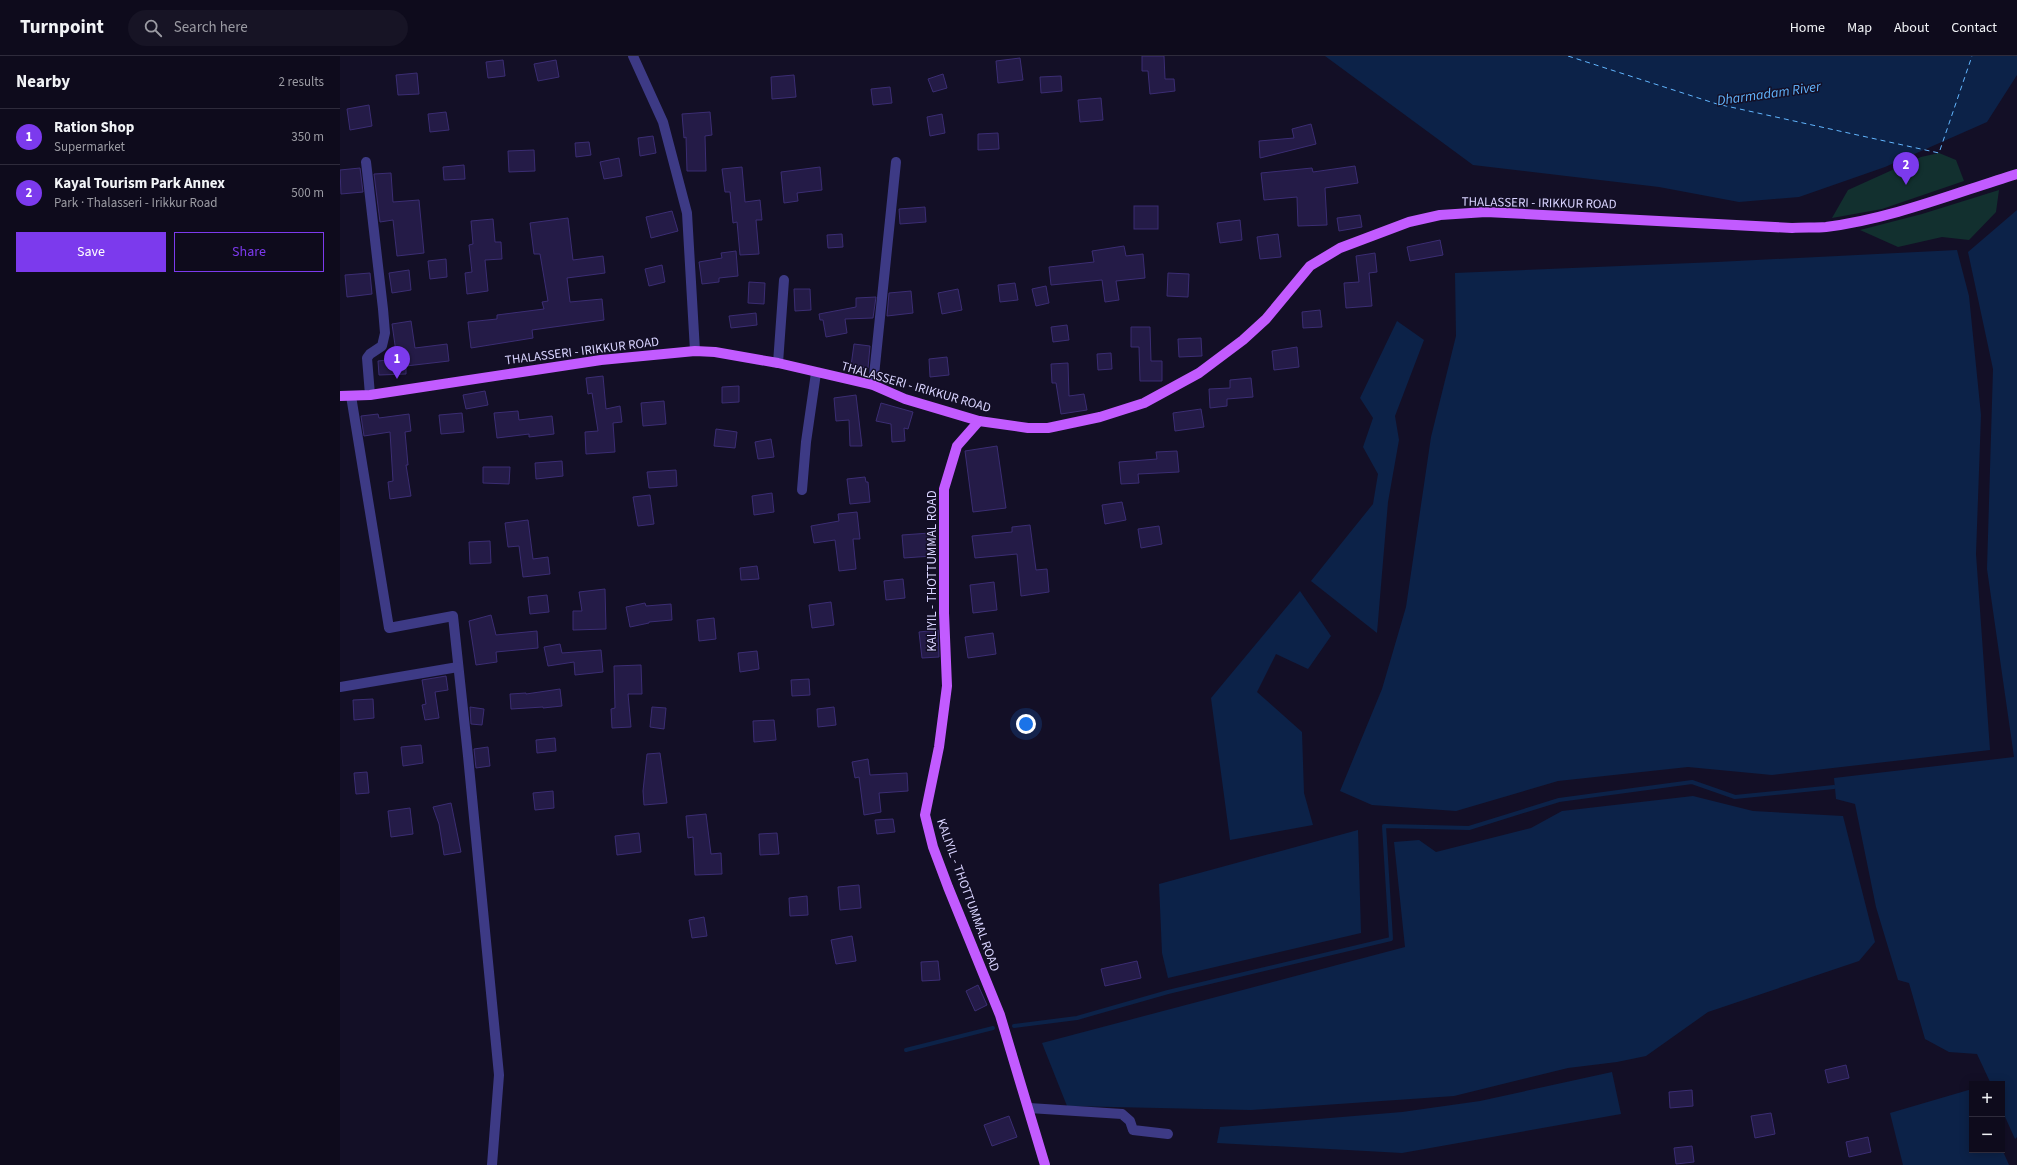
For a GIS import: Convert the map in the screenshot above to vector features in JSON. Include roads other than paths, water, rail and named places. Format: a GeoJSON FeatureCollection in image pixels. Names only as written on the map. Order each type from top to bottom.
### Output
{"type":"FeatureCollection","features":[{"type":"Feature","properties":{"kind":"main road","name":"THALASSERI - IRIKKUR ROAD"},"geometry":{"type":"LineString","coordinates":[[340,396],[370,395],[601,360],[695,351],[731,354],[778,363],[873,385],[905,398],[979,421],[1028,428],[1048,428],[1100,417],[1144,403],[1199,373],[1243,340],[1266,319],[1310,266],[1340,248],[1409,222],[1440,215],[1486,212],[1792,228],[1825,227],[1855,222],[2017,174]]}},
{"type":"Feature","properties":{"kind":"main road","name":"KALIYIL - THOTTUMMAL ROAD"},"geometry":{"type":"LineString","coordinates":[[979,421],[957,446],[944,489],[944,613],[946,686],[939,747],[925,815],[948,887],[1000,1015],[1045,1165]]}},
{"type":"Feature","properties":{"kind":"street"},"geometry":{"type":"LineString","coordinates":[[633,56],[663,122],[687,213],[695,351]]}},
{"type":"Feature","properties":{"kind":"street"},"geometry":{"type":"LineString","coordinates":[[366,162],[385,333],[382,346],[370,354],[367,358],[370,395]]}},
{"type":"Feature","properties":{"kind":"street"},"geometry":{"type":"LineString","coordinates":[[873,385],[896,162]]}},
{"type":"Feature","properties":{"kind":"street"},"geometry":{"type":"LineString","coordinates":[[778,363],[784,280]]}},
{"type":"Feature","properties":{"kind":"street"},"geometry":{"type":"LineString","coordinates":[[802,490],[806,442],[816,373]]}},
{"type":"Feature","properties":{"kind":"street"},"geometry":{"type":"LineString","coordinates":[[352,396],[389,628],[453,616],[499,1075],[492,1165]]}},
{"type":"Feature","properties":{"kind":"street"},"geometry":{"type":"LineString","coordinates":[[340,688],[458,667]]}},
{"type":"Feature","properties":{"kind":"street"},"geometry":{"type":"LineString","coordinates":[[1029,1108],[1122,1114],[1130,1121],[1133,1130],[1168,1134]]}},
{"type":"Feature","properties":{"kind":"water","name":"Dharmadam River"},"geometry":{"type":"Polygon","coordinates":[[[1325,56],[2017,56],[2017,75],[1987,122],[1885,167],[1799,197],[1739,202],[1659,187],[1473,165],[1325,56]]]}},
{"type":"Feature","properties":{"kind":"water"},"geometry":{"type":"Polygon","coordinates":[[[2017,210],[2017,1137],[2015,1139],[2005,1117],[2005,1081],[1990,1081],[1977,1054],[1949,1052],[1925,1039],[1909,983],[1898,980],[1876,907],[1855,804],[1836,799],[1834,778],[2014,757],[1987,569],[1993,369],[1968,252],[2017,210]]]}},
{"type":"Feature","properties":{"kind":"water"},"geometry":{"type":"Polygon","coordinates":[[[1957,250],[1969,296],[1981,415],[1976,554],[1990,750],[1772,775],[1688,767],[1558,781],[1456,811],[1372,805],[1340,791],[1382,689],[1406,607],[1431,437],[1456,336],[1455,273],[1957,250]]]}},
{"type":"Feature","properties":{"kind":"water"},"geometry":{"type":"Polygon","coordinates":[[[1397,321],[1424,340],[1395,416],[1399,440],[1388,502],[1377,633],[1311,581],[1373,504],[1378,474],[1363,447],[1373,418],[1360,398],[1397,321]]]}},
{"type":"Feature","properties":{"kind":"water"},"geometry":{"type":"Polygon","coordinates":[[[1300,591],[1331,636],[1308,669],[1276,654],[1257,692],[1302,732],[1304,793],[1313,825],[1230,840],[1211,698],[1300,591]]]}},
{"type":"Feature","properties":{"kind":"water"},"geometry":{"type":"Polygon","coordinates":[[[1693,796],[1753,811],[1843,816],[1875,942],[1859,961],[1708,1012],[1646,1056],[1617,1062],[1568,1068],[1454,1096],[1251,1110],[1067,1106],[1042,1043],[1405,947],[1394,842],[1419,840],[1436,852],[1531,828],[1562,811],[1693,796]]]}},
{"type":"Feature","properties":{"kind":"water"},"geometry":{"type":"Polygon","coordinates":[[[1358,830],[1361,933],[1168,978],[1162,953],[1159,884],[1358,830]]]}},
{"type":"Feature","properties":{"kind":"water"},"geometry":{"type":"Polygon","coordinates":[[[1612,1072],[1621,1114],[1402,1153],[1217,1143],[1220,1127],[1402,1112],[1480,1101],[1612,1072]]]}},
{"type":"Feature","properties":{"kind":"water"},"geometry":{"type":"Polygon","coordinates":[[[1969,1090],[1969,1153],[2004,1153],[2009,1165],[1903,1165],[1890,1113],[1969,1090]]]}},
{"type":"Feature","properties":{"kind":"waterway"},"geometry":{"type":"LineString","coordinates":[[1014,1026],[1077,1018],[1168,992],[1391,939],[1384,826],[1469,828],[1559,800],[1692,782],[1735,797],[1834,787]]}},
{"type":"Feature","properties":{"kind":"waterway"},"geometry":{"type":"LineString","coordinates":[[906,1050],[993,1028]]}},
{"type":"Feature","properties":{"kind":"place","name":"Kayal Tourism Park Annex"},"geometry":{"type":"Point","coordinates":[1906,185]}},
{"type":"Feature","properties":{"kind":"place","name":"Ration Shop"},"geometry":{"type":"Point","coordinates":[397,379]}}]}
